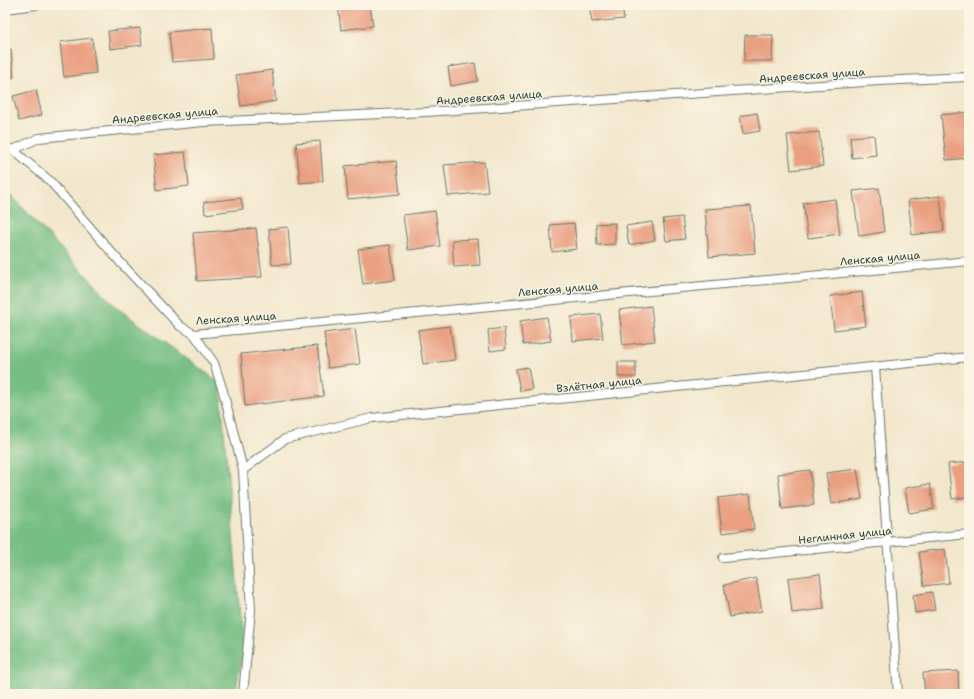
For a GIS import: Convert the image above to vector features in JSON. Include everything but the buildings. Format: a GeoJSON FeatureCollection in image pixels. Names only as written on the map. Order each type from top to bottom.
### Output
{"type":"FeatureCollection","features":[{"type":"Feature","properties":{"kind":"lane"},"geometry":{"type":"LineString","coordinates":[[5,9],[36,5]]}},
{"type":"Feature","properties":{"kind":"lane","name":"Андреевская улица"},"geometry":{"type":"LineString","coordinates":[[13,150],[39,138],[203,122],[426,112],[871,82],[969,77]]}},
{"type":"Feature","properties":{"kind":"lane","name":"Ленская улица"},"geometry":{"type":"LineString","coordinates":[[5,147],[13,150],[50,181],[120,262],[180,326],[194,334],[969,261]]}},
{"type":"Feature","properties":{"kind":"lane"},"geometry":{"type":"LineString","coordinates":[[194,334],[214,363],[223,391],[243,470],[251,610],[243,694]]}},
{"type":"Feature","properties":{"kind":"lane","name":"Взлётная улица"},"geometry":{"type":"LineString","coordinates":[[243,470],[285,440],[372,418],[969,357]]}},
{"type":"Feature","properties":{"kind":"lane"},"geometry":{"type":"LineString","coordinates":[[875,367],[898,694]]}},
{"type":"Feature","properties":{"kind":"lane","name":"Неглинная улица"},"geometry":{"type":"LineString","coordinates":[[723,558],[969,534]]}},
{"type":"Feature","properties":{"kind":"green space"},"geometry":{"type":"Polygon","coordinates":[[[5,189],[116,307],[220,383],[243,651],[235,694],[5,694],[5,189]]]}}]}
